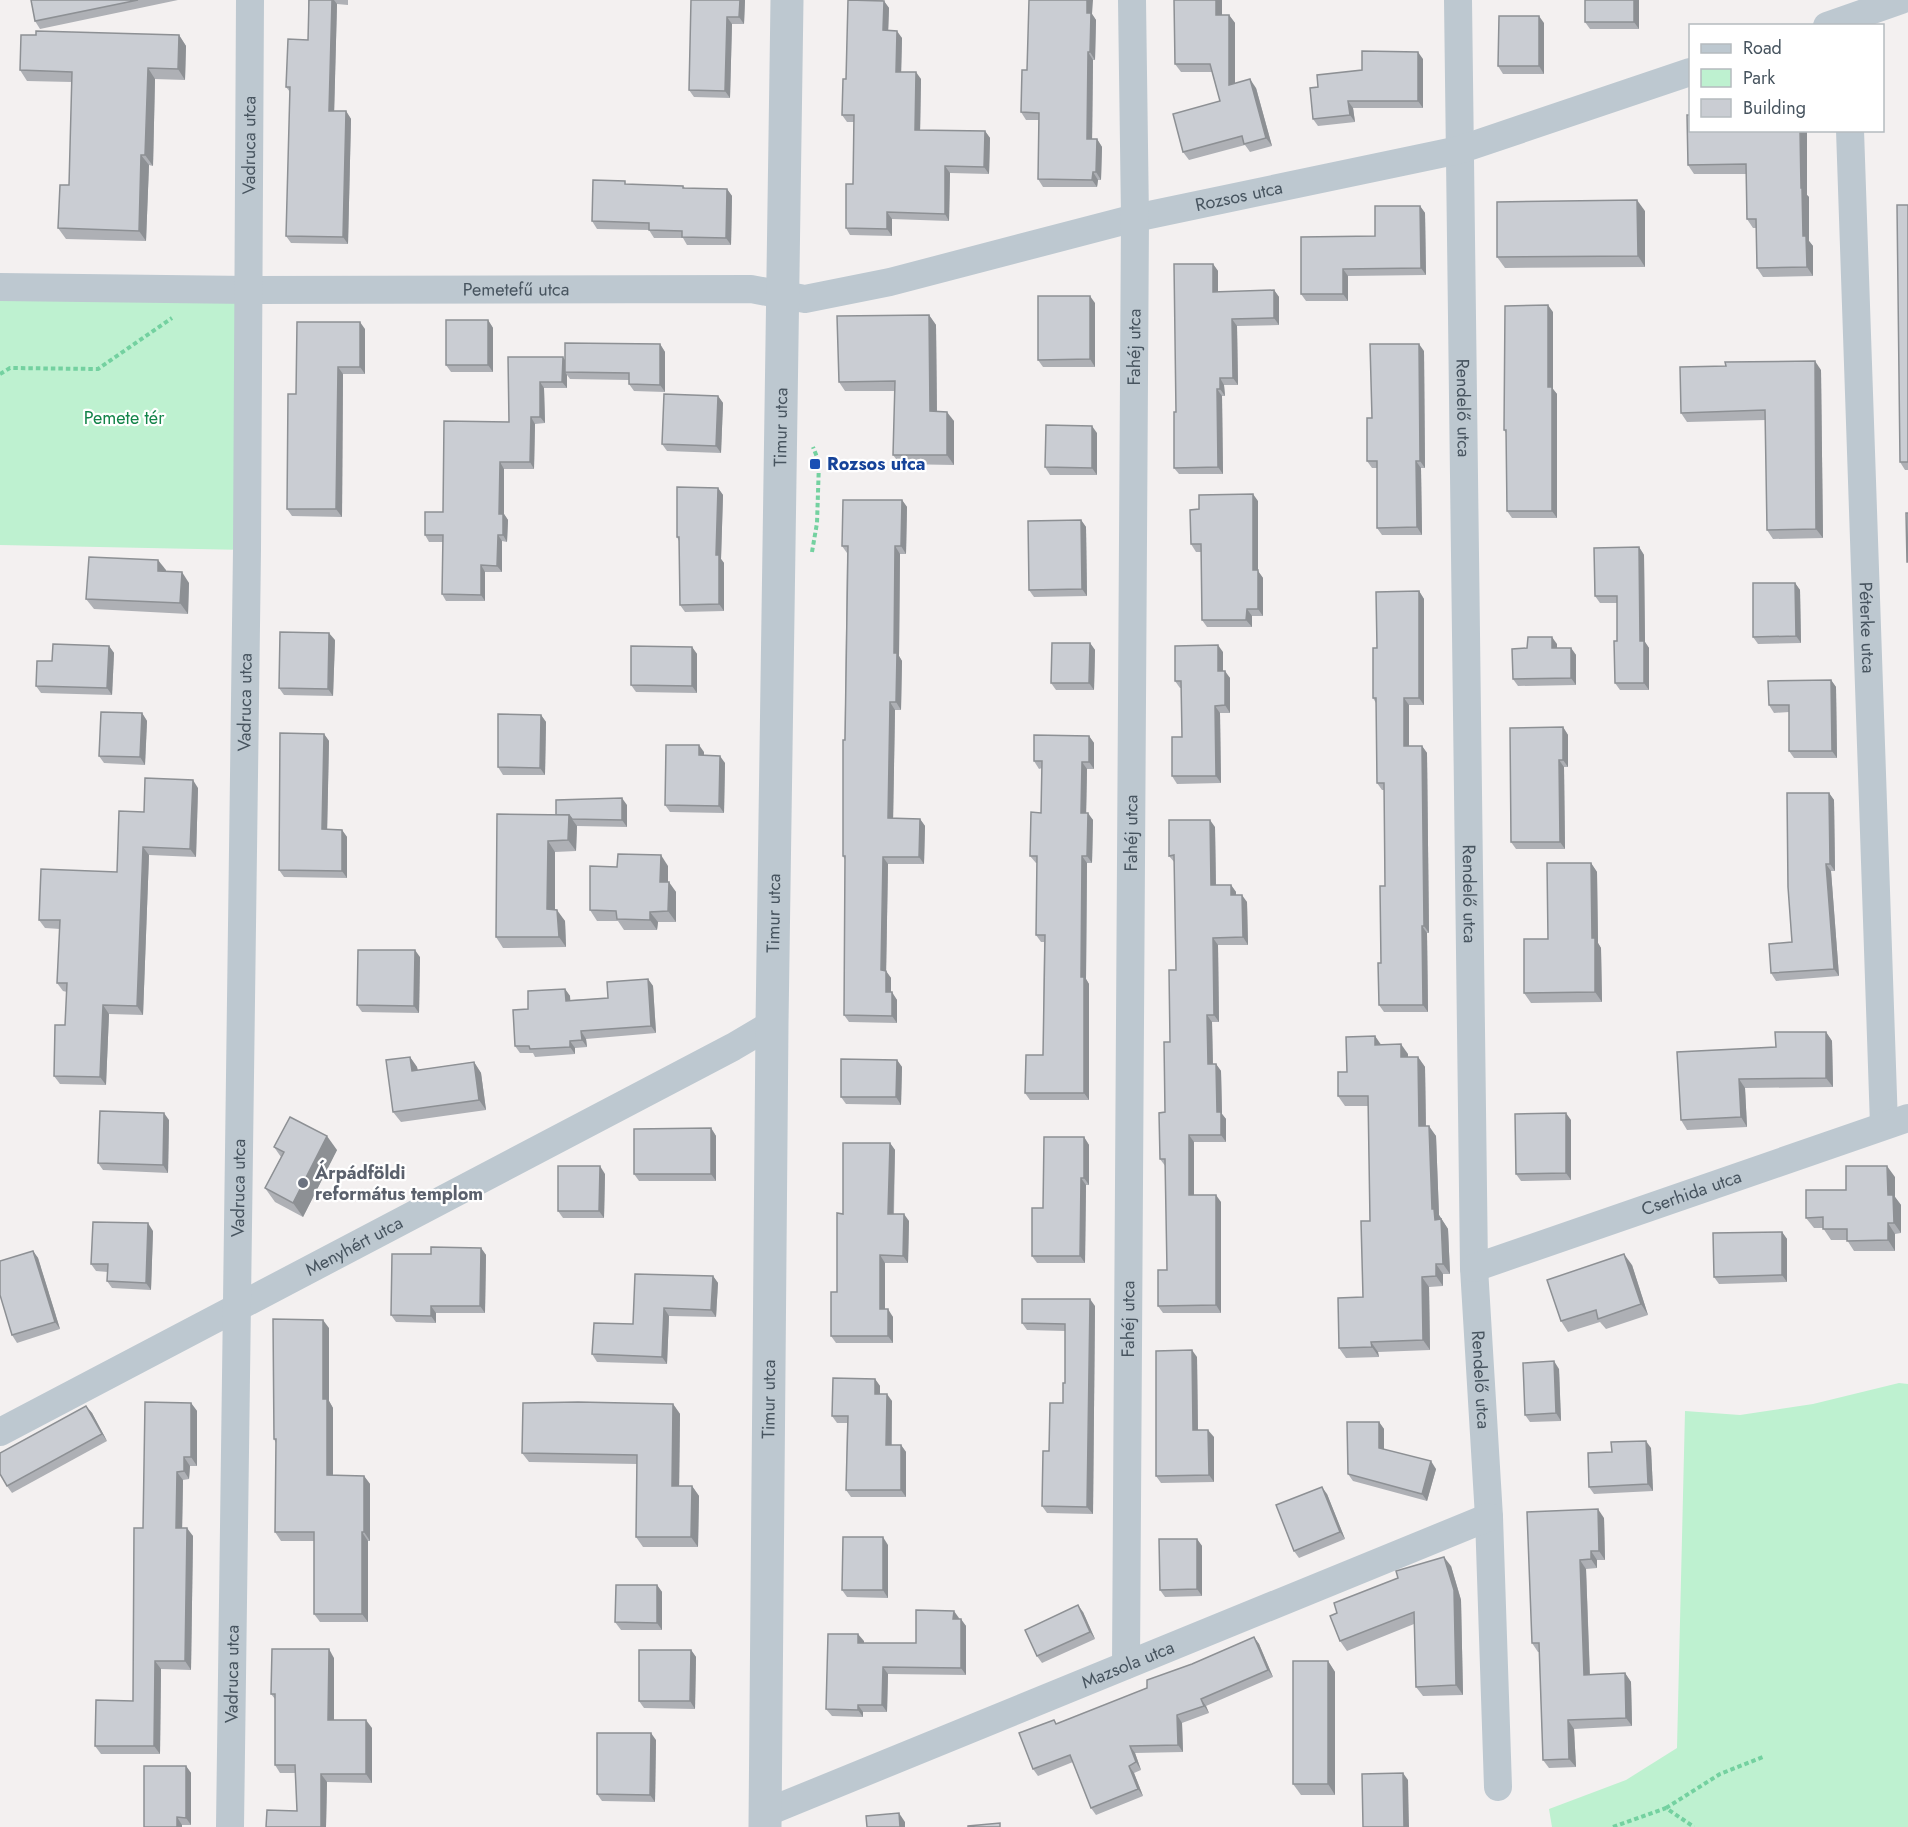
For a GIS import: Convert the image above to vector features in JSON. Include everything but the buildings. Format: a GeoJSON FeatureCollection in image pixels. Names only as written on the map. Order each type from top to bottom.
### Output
{"type":"FeatureCollection","features":[{"type":"Feature","properties":{"kind":"street","name":"Vadruca utca"},"geometry":{"type":"LineString","coordinates":[[230,1827],[247,550],[250,0]]}},
{"type":"Feature","properties":{"kind":"street","name":"Timur utca"},"geometry":{"type":"LineString","coordinates":[[765,1820],[772,1024],[787,0]]}},
{"type":"Feature","properties":{"kind":"street","name":"Fahéj utca"},"geometry":{"type":"LineString","coordinates":[[1126,1665],[1135,218],[1132,0]]}},
{"type":"Feature","properties":{"kind":"street","name":"Rendelő utca"},"geometry":{"type":"LineString","coordinates":[[1458,0],[1474,1268],[1488,1517],[1498,1787]]}},
{"type":"Feature","properties":{"kind":"street"},"geometry":{"type":"LineString","coordinates":[[1841,18],[1901,0]]}},
{"type":"Feature","properties":{"kind":"street","name":"Rozsos utca"},"geometry":{"type":"LineString","coordinates":[[784,296],[805,299],[890,282],[1135,218],[1460,150],[1689,72]]}},
{"type":"Feature","properties":{"kind":"street","name":"Péterke utca"},"geometry":{"type":"LineString","coordinates":[[1850,132],[1896,1122]]}},
{"type":"Feature","properties":{"kind":"street"},"geometry":{"type":"LineString","coordinates":[[0,287],[249,290]]}},
{"type":"Feature","properties":{"kind":"street","name":"Pemetefű utca"},"geometry":{"type":"LineString","coordinates":[[249,290],[751,289],[784,296]]}},
{"type":"Feature","properties":{"kind":"street","name":"Menyhért utca"},"geometry":{"type":"LineString","coordinates":[[0,1432],[733,1047],[772,1024]]}},
{"type":"Feature","properties":{"kind":"street","name":"Cserhida utca"},"geometry":{"type":"LineString","coordinates":[[1474,1268],[1896,1122]]}},
{"type":"Feature","properties":{"kind":"street","name":"Mazsola utca"},"geometry":{"type":"LineString","coordinates":[[765,1820],[1126,1665],[1488,1517]]}},
{"type":"Feature","properties":{"kind":"path"},"geometry":{"type":"LineString","coordinates":[[0,374],[10,368],[99,369],[181,312]]}},
{"type":"Feature","properties":{"kind":"path"},"geometry":{"type":"LineString","coordinates":[[1613,1827],[1666,1808],[1720,1774],[1762,1757]]}},
{"type":"Feature","properties":{"kind":"path"},"geometry":{"type":"LineString","coordinates":[[1666,1808],[1694,1827]]}},
{"type":"Feature","properties":{"kind":"green space","name":"Pemete tér"},"geometry":{"type":"Polygon","coordinates":[[[0,287],[249,290],[247,550],[0,545],[0,287]]]}},
{"type":"Feature","properties":{"kind":"green space"},"geometry":{"type":"Polygon","coordinates":[[[1899,1383],[1908,1384],[1908,1827],[1552,1827],[1549,1809],[1626,1780],[1677,1748],[1685,1411],[1740,1415],[1813,1404],[1899,1383]]]}},
{"type":"Feature","properties":{"kind":"place","name":"Rozsos utca"},"geometry":{"type":"Point","coordinates":[815,464]}},
{"type":"Feature","properties":{"kind":"place","name":"Árpádföldi református templom"},"geometry":{"type":"Point","coordinates":[303,1183]}}]}
